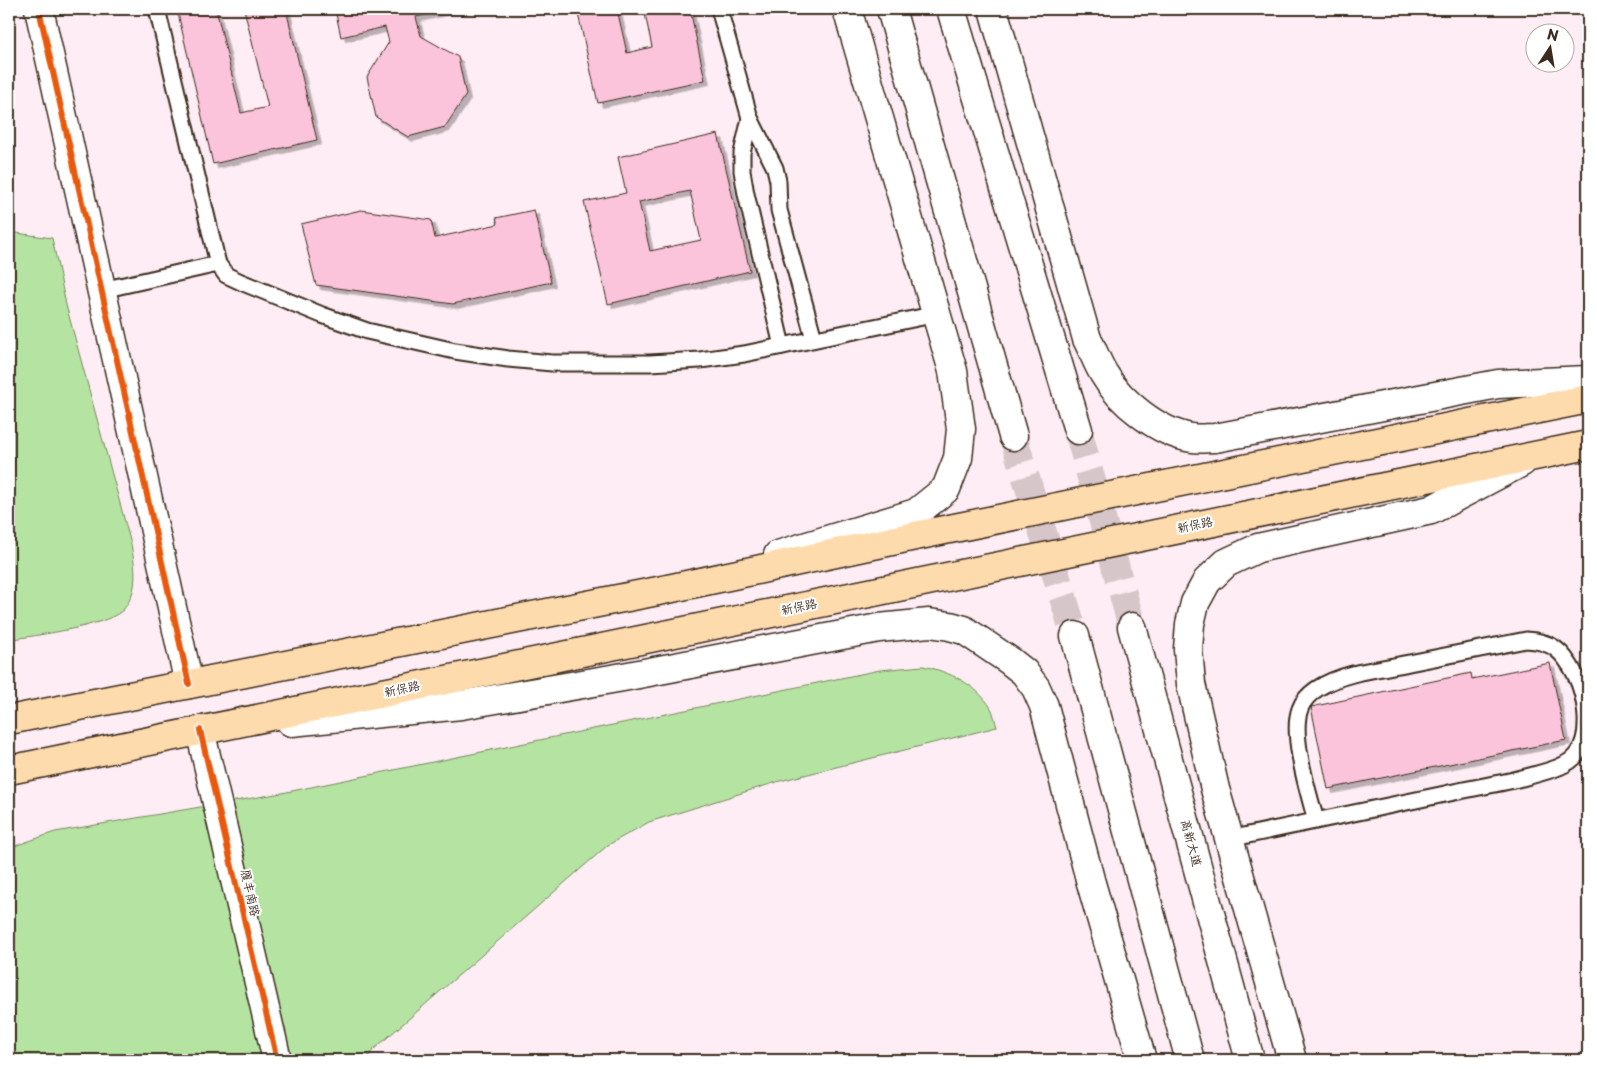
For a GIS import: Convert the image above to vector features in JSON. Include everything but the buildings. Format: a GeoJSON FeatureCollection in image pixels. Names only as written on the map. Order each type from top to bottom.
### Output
{"type":"FeatureCollection","features":[{"type":"Feature","properties":{"kind":"main road"},"geometry":{"type":"LineString","coordinates":[[39,9],[189,684]]}},
{"type":"Feature","properties":{"kind":"main road"},"geometry":{"type":"LineString","coordinates":[[662,590],[916,513],[946,489],[958,458],[960,429],[953,371],[848,9]]}},
{"type":"Feature","properties":{"kind":"main road"},"geometry":{"type":"LineString","coordinates":[[891,9],[1013,436]]}},
{"type":"Feature","properties":{"kind":"main road"},"geometry":{"type":"LineString","coordinates":[[951,9],[1078,430]]}},
{"type":"Feature","properties":{"kind":"main road"},"geometry":{"type":"LineString","coordinates":[[992,9],[1087,339],[1104,375],[1121,396],[1136,411],[1162,428],[1191,438],[1215,438],[1498,384],[1588,380]]}},
{"type":"Feature","properties":{"kind":"main road"},"geometry":{"type":"LineString","coordinates":[[9,720],[662,590],[905,538],[1588,399]]}},
{"type":"Feature","properties":{"kind":"main road","name":"新保路"},"geometry":{"type":"LineString","coordinates":[[9,770],[1588,445]]}},
{"type":"Feature","properties":{"kind":"main road"},"geometry":{"type":"LineString","coordinates":[[1292,1060],[1206,754],[1191,684],[1188,649],[1190,624],[1195,603],[1207,581],[1226,563],[1258,548],[1431,510],[1534,456]]}},
{"type":"Feature","properties":{"kind":"main road"},"geometry":{"type":"LineString","coordinates":[[200,730],[461,706],[623,678],[834,636],[908,624],[929,623],[964,630],[1010,660],[1024,672],[1036,688],[1044,706],[1091,883],[1142,1060]]}},
{"type":"Feature","properties":{"kind":"main road","name":"高新大道"},"geometry":{"type":"LineString","coordinates":[[1132,627],[1250,1060]]}},
{"type":"Feature","properties":{"kind":"main road"},"geometry":{"type":"LineString","coordinates":[[1074,636],[1190,1060]]}},
{"type":"Feature","properties":{"kind":"main road","name":"履丰南路"},"geometry":{"type":"LineString","coordinates":[[200,730],[277,1060]]}},
{"type":"Feature","properties":{"kind":"lane"},"geometry":{"type":"LineString","coordinates":[[156,9],[218,264],[226,275],[322,315],[367,331],[455,351],[508,359],[552,363],[650,363],[700,360],[736,355],[937,314]]}},
{"type":"Feature","properties":{"kind":"lane"},"geometry":{"type":"LineString","coordinates":[[719,9],[750,118],[774,168],[778,181],[779,210],[814,340]]}},
{"type":"Feature","properties":{"kind":"lane"},"geometry":{"type":"LineString","coordinates":[[750,118],[742,153],[742,171],[782,346]]}},
{"type":"Feature","properties":{"kind":"lane"},"geometry":{"type":"LineString","coordinates":[[102,290],[218,264]]}},
{"type":"Feature","properties":{"kind":"lane"},"geometry":{"type":"LineString","coordinates":[[1230,839],[1316,821],[1515,779],[1559,767],[1570,761],[1578,753],[1584,740],[1586,721],[1584,702],[1578,681],[1568,661],[1557,648],[1537,641],[1526,640],[1352,674],[1318,689],[1306,698],[1300,709],[1298,722],[1298,739],[1316,821]]}},
{"type":"Feature","properties":{"kind":"green space"},"geometry":{"type":"Polygon","coordinates":[[[9,232],[52,238],[66,305],[131,544],[135,577],[131,597],[123,610],[114,616],[86,626],[9,640],[9,232]]]}},
{"type":"Feature","properties":{"kind":"green space"},"geometry":{"type":"Polygon","coordinates":[[[923,666],[961,680],[978,692],[991,708],[997,727],[780,781],[649,822],[608,845],[373,1050],[366,1060],[9,1060],[9,848],[55,832],[282,793],[880,670],[923,666]]]}},
{"type":"Feature","properties":{"kind":"tunnel"},"geometry":{"type":"LineString","coordinates":[[1078,430],[1132,627]]}},
{"type":"Feature","properties":{"kind":"tunnel"},"geometry":{"type":"LineString","coordinates":[[1013,436],[1075,636]]}},
{"type":"Feature","properties":{"kind":"cycle path"},"geometry":{"type":"LineString","coordinates":[[39,9],[189,684]]}},
{"type":"Feature","properties":{"kind":"cycle path"},"geometry":{"type":"LineString","coordinates":[[200,730],[277,1060]]}}]}
